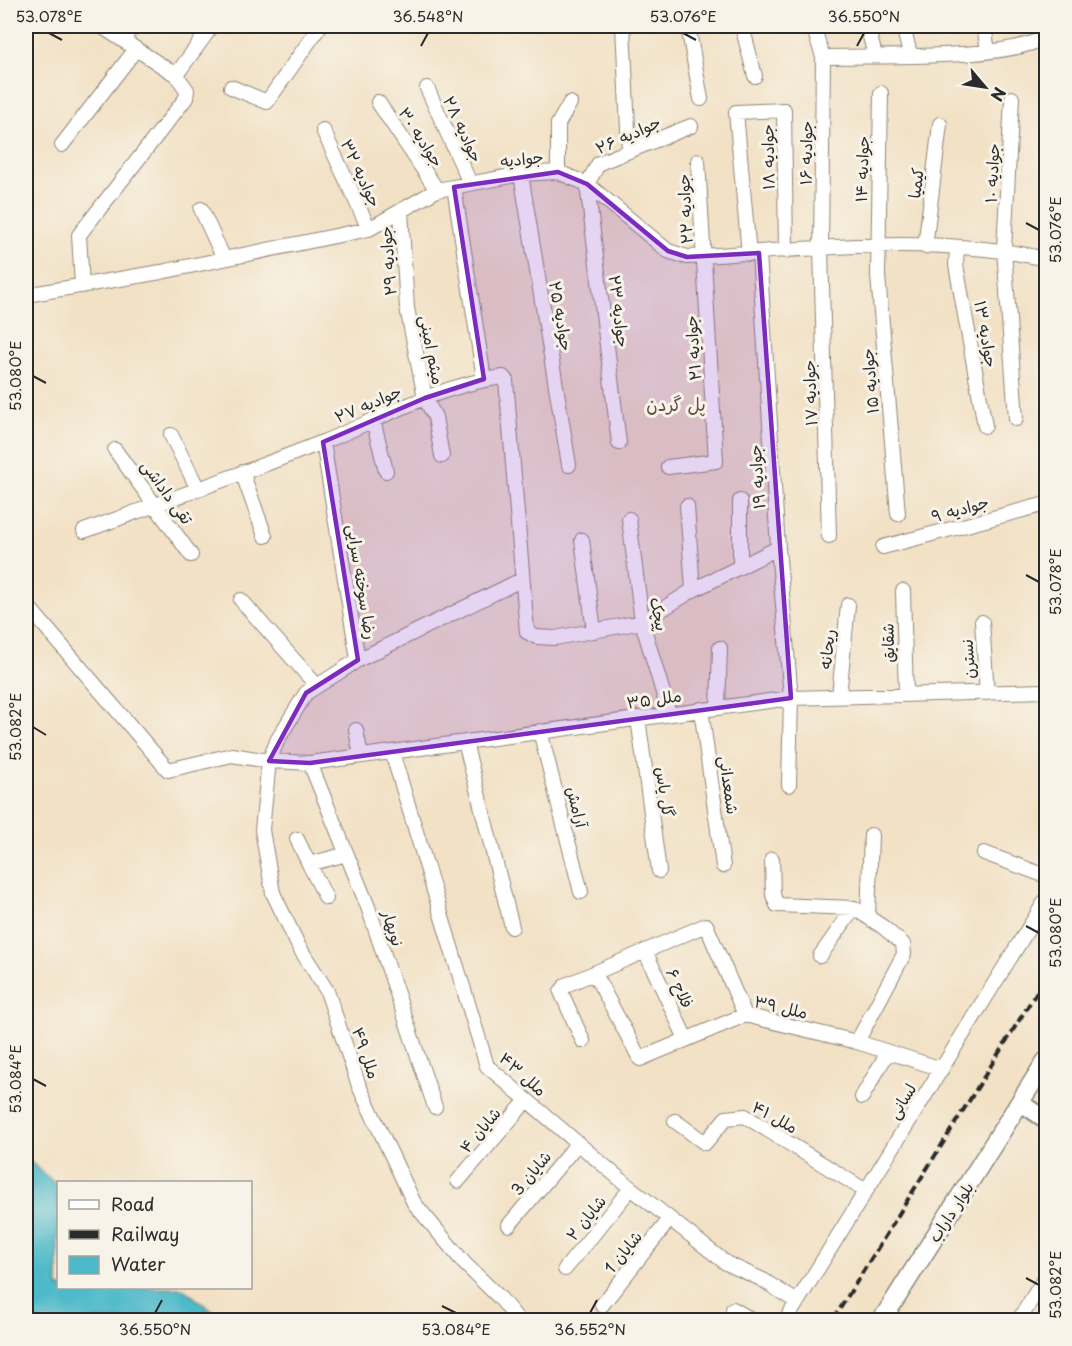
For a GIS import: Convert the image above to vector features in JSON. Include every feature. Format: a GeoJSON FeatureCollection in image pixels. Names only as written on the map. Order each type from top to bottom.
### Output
{"type":"FeatureCollection","features":[{"type":"Feature","properties":{"kind":"main road","name":"بلوار داراب"},"geometry":{"type":"LineString","coordinates":[[882,1320],[1047,1061]]}},
{"type":"Feature","properties":{"kind":"main road","name":"بلوار داراب"},"geometry":{"type":"LineString","coordinates":[[1021,1103],[1041,1092],[1047,1083]]}},
{"type":"Feature","properties":{"kind":"street"},"geometry":{"type":"LineString","coordinates":[[82,286],[79,234],[186,98],[186,90],[176,75],[101,26]]}},
{"type":"Feature","properties":{"kind":"street"},"geometry":{"type":"LineString","coordinates":[[123,40],[133,26]]}},
{"type":"Feature","properties":{"kind":"street"},"geometry":{"type":"LineString","coordinates":[[176,75],[212,26]]}},
{"type":"Feature","properties":{"kind":"street"},"geometry":{"type":"LineString","coordinates":[[231,87],[267,102],[320,26]]}},
{"type":"Feature","properties":{"kind":"street"},"geometry":{"type":"LineString","coordinates":[[622,26],[629,150]]}},
{"type":"Feature","properties":{"kind":"street"},"geometry":{"type":"LineString","coordinates":[[688,26],[701,99]]}},
{"type":"Feature","properties":{"kind":"street"},"geometry":{"type":"LineString","coordinates":[[742,26],[755,76]]}},
{"type":"Feature","properties":{"kind":"street","name":"جوادیه ۱۶"},"geometry":{"type":"LineString","coordinates":[[813,26],[823,57],[821,249]]}},
{"type":"Feature","properties":{"kind":"street"},"geometry":{"type":"LineString","coordinates":[[867,26],[875,55]]}},
{"type":"Feature","properties":{"kind":"street"},"geometry":{"type":"LineString","coordinates":[[903,26],[910,54]]}},
{"type":"Feature","properties":{"kind":"street"},"geometry":{"type":"LineString","coordinates":[[984,26],[988,51]]}},
{"type":"Feature","properties":{"kind":"street"},"geometry":{"type":"LineString","coordinates":[[823,57],[988,51],[1037,42],[1047,37]]}},
{"type":"Feature","properties":{"kind":"street"},"geometry":{"type":"LineString","coordinates":[[62,145],[136,49]]}},
{"type":"Feature","properties":{"kind":"street","name":"جوادیه ۲۸"},"geometry":{"type":"LineString","coordinates":[[427,88],[470,183]]}},
{"type":"Feature","properties":{"kind":"street","name":"جوادیه ۱۴"},"geometry":{"type":"LineString","coordinates":[[877,246],[881,93]]}},
{"type":"Feature","properties":{"kind":"street","name":"جوادیه ۱۰"},"geometry":{"type":"LineString","coordinates":[[1012,98],[1004,249],[1017,419]]}},
{"type":"Feature","properties":{"kind":"street","name":"جوادیه ۳۰"},"geometry":{"type":"LineString","coordinates":[[378,102],[437,190]]}},
{"type":"Feature","properties":{"kind":"street"},"geometry":{"type":"LineString","coordinates":[[558,172],[558,124],[570,103]]}},
{"type":"Feature","properties":{"kind":"street","name":"جوادیه ۱۸"},"geometry":{"type":"LineString","coordinates":[[736,112],[784,110],[786,251]]}},
{"type":"Feature","properties":{"kind":"street","name":"جوادیه ۱۹"},"geometry":{"type":"LineString","coordinates":[[736,112],[754,253],[791,698],[789,785]]}},
{"type":"Feature","properties":{"kind":"street","name":"کیمیا"},"geometry":{"type":"LineString","coordinates":[[925,247],[940,124]]}},
{"type":"Feature","properties":{"kind":"street","name":"جوادیه ۲۶"},"geometry":{"type":"LineString","coordinates":[[587,184],[599,162],[691,126]]}},
{"type":"Feature","properties":{"kind":"street","name":"جوادیه ۳۲"},"geometry":{"type":"LineString","coordinates":[[323,130],[369,229]]}},
{"type":"Feature","properties":{"kind":"street","name":"جوادیه ۲۲"},"geometry":{"type":"LineString","coordinates":[[698,161],[704,256]]}},
{"type":"Feature","properties":{"kind":"street","name":"جوادیه"},"geometry":{"type":"LineString","coordinates":[[26,295],[224,259],[369,229],[437,190],[521,174],[558,172],[587,184],[668,251],[687,258],[877,246],[1004,249],[1047,259]]}},
{"type":"Feature","properties":{"kind":"street","name":"جوادیه ۲۵"},"geometry":{"type":"LineString","coordinates":[[521,174],[569,465]]}},
{"type":"Feature","properties":{"kind":"street","name":"جوادیه ۲۳"},"geometry":{"type":"LineString","coordinates":[[587,184],[619,443]]}},
{"type":"Feature","properties":{"kind":"street"},"geometry":{"type":"LineString","coordinates":[[454,187],[484,379],[503,376],[506,380],[527,632],[536,637],[555,638],[642,622],[693,590],[778,548]]}},
{"type":"Feature","properties":{"kind":"street"},"geometry":{"type":"LineString","coordinates":[[201,209],[224,259]]}},
{"type":"Feature","properties":{"kind":"street","name":"جوادیه ۲۹"},"geometry":{"type":"LineString","coordinates":[[401,211],[407,308]]}},
{"type":"Feature","properties":{"kind":"street","name":"جوادیه ۱۵"},"geometry":{"type":"LineString","coordinates":[[877,246],[898,514]]}},
{"type":"Feature","properties":{"kind":"street","name":"جوادیه ۱۳"},"geometry":{"type":"LineString","coordinates":[[957,248],[956,265],[985,426]]}},
{"type":"Feature","properties":{"kind":"street","name":"جوادیه ۱۷"},"geometry":{"type":"LineString","coordinates":[[821,249],[829,536]]}},
{"type":"Feature","properties":{"kind":"street","name":"جوادیه ۲۱"},"geometry":{"type":"LineString","coordinates":[[668,467],[716,461],[704,256]]}},
{"type":"Feature","properties":{"kind":"street","name":"میثم امینی"},"geometry":{"type":"LineString","coordinates":[[407,308],[425,398],[435,417],[442,456]]}},
{"type":"Feature","properties":{"kind":"street","name":"جوادیه ۲۷"},"geometry":{"type":"LineString","coordinates":[[84,531],[323,442],[425,398],[484,379]]}},
{"type":"Feature","properties":{"kind":"street"},"geometry":{"type":"LineString","coordinates":[[373,420],[386,471]]}},
{"type":"Feature","properties":{"kind":"street"},"geometry":{"type":"LineString","coordinates":[[171,435],[198,489]]}},
{"type":"Feature","properties":{"kind":"street","name":"رضا سوخته سرایی"},"geometry":{"type":"LineString","coordinates":[[269,761],[278,739],[306,693],[358,660],[323,442]]}},
{"type":"Feature","properties":{"kind":"street","name":"تقی داداشی"},"geometry":{"type":"LineString","coordinates":[[115,450],[191,555]]}},
{"type":"Feature","properties":{"kind":"street"},"geometry":{"type":"LineString","coordinates":[[242,472],[265,536]]}},
{"type":"Feature","properties":{"kind":"street"},"geometry":{"type":"LineString","coordinates":[[740,501],[740,567]]}},
{"type":"Feature","properties":{"kind":"street","name":"جوادیه ۹"},"geometry":{"type":"LineString","coordinates":[[883,547],[1047,504]]}},
{"type":"Feature","properties":{"kind":"street"},"geometry":{"type":"LineString","coordinates":[[687,506],[693,590]]}},
{"type":"Feature","properties":{"kind":"street","name":"پیچک"},"geometry":{"type":"LineString","coordinates":[[629,519],[642,622],[669,713]]}},
{"type":"Feature","properties":{"kind":"street"},"geometry":{"type":"LineString","coordinates":[[582,540],[594,631]]}},
{"type":"Feature","properties":{"kind":"street"},"geometry":{"type":"LineString","coordinates":[[358,660],[521,580]]}},
{"type":"Feature","properties":{"kind":"street","name":"شقایق"},"geometry":{"type":"LineString","coordinates":[[903,591],[906,695]]}},
{"type":"Feature","properties":{"kind":"street"},"geometry":{"type":"LineString","coordinates":[[241,600],[316,686]]}},
{"type":"Feature","properties":{"kind":"street","name":"ملل ۳۵"},"geometry":{"type":"LineString","coordinates":[[26,604],[168,770],[232,755],[269,761],[310,763],[791,698],[1047,691]]}},
{"type":"Feature","properties":{"kind":"street","name":"ریحانه"},"geometry":{"type":"LineString","coordinates":[[839,696],[848,604]]}},
{"type":"Feature","properties":{"kind":"street","name":"نسترن"},"geometry":{"type":"LineString","coordinates":[[982,622],[987,693]]}},
{"type":"Feature","properties":{"kind":"street"},"geometry":{"type":"LineString","coordinates":[[718,707],[720,648]]}},
{"type":"Feature","properties":{"kind":"street","name":"شمعدانی"},"geometry":{"type":"LineString","coordinates":[[701,709],[723,866]]}},
{"type":"Feature","properties":{"kind":"street","name":"گل یاس"},"geometry":{"type":"LineString","coordinates":[[638,718],[659,871]]}},
{"type":"Feature","properties":{"kind":"street"},"geometry":{"type":"LineString","coordinates":[[356,730],[361,756]]}},
{"type":"Feature","properties":{"kind":"street","name":"آرامش"},"geometry":{"type":"LineString","coordinates":[[540,731],[582,892]]}},
{"type":"Feature","properties":{"kind":"street"},"geometry":{"type":"LineString","coordinates":[[465,742],[512,927]]}},
{"type":"Feature","properties":{"kind":"street","name":"ملل ۴۳"},"geometry":{"type":"LineString","coordinates":[[392,752],[487,1066],[631,1188],[726,1263],[763,1280],[797,1302]]}},
{"type":"Feature","properties":{"kind":"street","name":"ملل ۴۹"},"geometry":{"type":"LineString","coordinates":[[269,761],[262,830],[273,893],[299,947],[327,991],[359,1086],[414,1203],[465,1264],[500,1298],[518,1320]]}},
{"type":"Feature","properties":{"kind":"street","name":"نوبهار"},"geometry":{"type":"LineString","coordinates":[[310,763],[368,907],[435,1107]]}},
{"type":"Feature","properties":{"kind":"street"},"geometry":{"type":"LineString","coordinates":[[868,916],[871,835]]}},
{"type":"Feature","properties":{"kind":"street"},"geometry":{"type":"LineString","coordinates":[[297,839],[326,898]]}},
{"type":"Feature","properties":{"kind":"street"},"geometry":{"type":"LineString","coordinates":[[984,853],[1047,876]]}},
{"type":"Feature","properties":{"kind":"street"},"geometry":{"type":"LineString","coordinates":[[309,864],[347,854]]}},
{"type":"Feature","properties":{"kind":"street"},"geometry":{"type":"LineString","coordinates":[[772,859],[773,895],[777,905],[854,908],[868,916],[903,944],[904,954],[857,1042]]}},
{"type":"Feature","properties":{"kind":"street","name":"لسانی"},"geometry":{"type":"LineString","coordinates":[[786,1320],[1047,900]]}},
{"type":"Feature","properties":{"kind":"street"},"geometry":{"type":"LineString","coordinates":[[820,956],[854,908]]}},
{"type":"Feature","properties":{"kind":"street"},"geometry":{"type":"LineString","coordinates":[[583,1041],[561,992],[566,985],[706,925],[745,1015]]}},
{"type":"Feature","properties":{"kind":"street","name":"فلاح ۶"},"geometry":{"type":"LineString","coordinates":[[645,951],[686,1039]]}},
{"type":"Feature","properties":{"kind":"street","name":"ملل ۳۹"},"geometry":{"type":"LineString","coordinates":[[594,973],[640,1059],[745,1015],[857,1042],[942,1069]]}},
{"type":"Feature","properties":{"kind":"street"},"geometry":{"type":"LineString","coordinates":[[862,1097],[888,1052]]}},
{"type":"Feature","properties":{"kind":"street","name":"شایان ۴"},"geometry":{"type":"LineString","coordinates":[[458,1181],[527,1100]]}},
{"type":"Feature","properties":{"kind":"street"},"geometry":{"type":"LineString","coordinates":[[1021,1103],[1047,1120]]}},
{"type":"Feature","properties":{"kind":"street","name":"ملل ۴۱"},"geometry":{"type":"LineString","coordinates":[[675,1121],[705,1143],[726,1118],[745,1116],[866,1191]]}},
{"type":"Feature","properties":{"kind":"street","name":"شایان 3"},"geometry":{"type":"LineString","coordinates":[[509,1225],[578,1143]]}},
{"type":"Feature","properties":{"kind":"street","name":"شایان ۲"},"geometry":{"type":"LineString","coordinates":[[565,1269],[631,1188]]}},
{"type":"Feature","properties":{"kind":"street","name":"شایان 1"},"geometry":{"type":"LineString","coordinates":[[602,1305],[670,1219]]}},
{"type":"Feature","properties":{"kind":"street"},"geometry":{"type":"LineString","coordinates":[[1019,1320],[1047,1276]]}},
{"type":"Feature","properties":{"kind":"street"},"geometry":{"type":"LineString","coordinates":[[733,1310],[752,1320]]}},
{"type":"Feature","properties":{"kind":"highlighted area"},"geometry":{"type":"Polygon","coordinates":[[[558,172],[587,184],[668,251],[687,257],[759,253],[791,698],[310,763],[269,761],[306,693],[358,660],[323,442],[425,398],[484,379],[454,187],[558,172]]]}},
{"type":"Feature","properties":{"kind":"water"},"geometry":{"type":"Polygon","coordinates":[[[26,1158],[57,1185],[57,1289],[183,1289],[224,1320],[26,1320],[26,1158]]]}},
{"type":"Feature","properties":{"kind":"railway"},"geometry":{"type":"LineString","coordinates":[[833,1320],[1046,977]]}},
{"type":"Feature","properties":{"kind":"district","name":"پل گردن"},"geometry":{"type":"Point","coordinates":[676,405]}}]}
